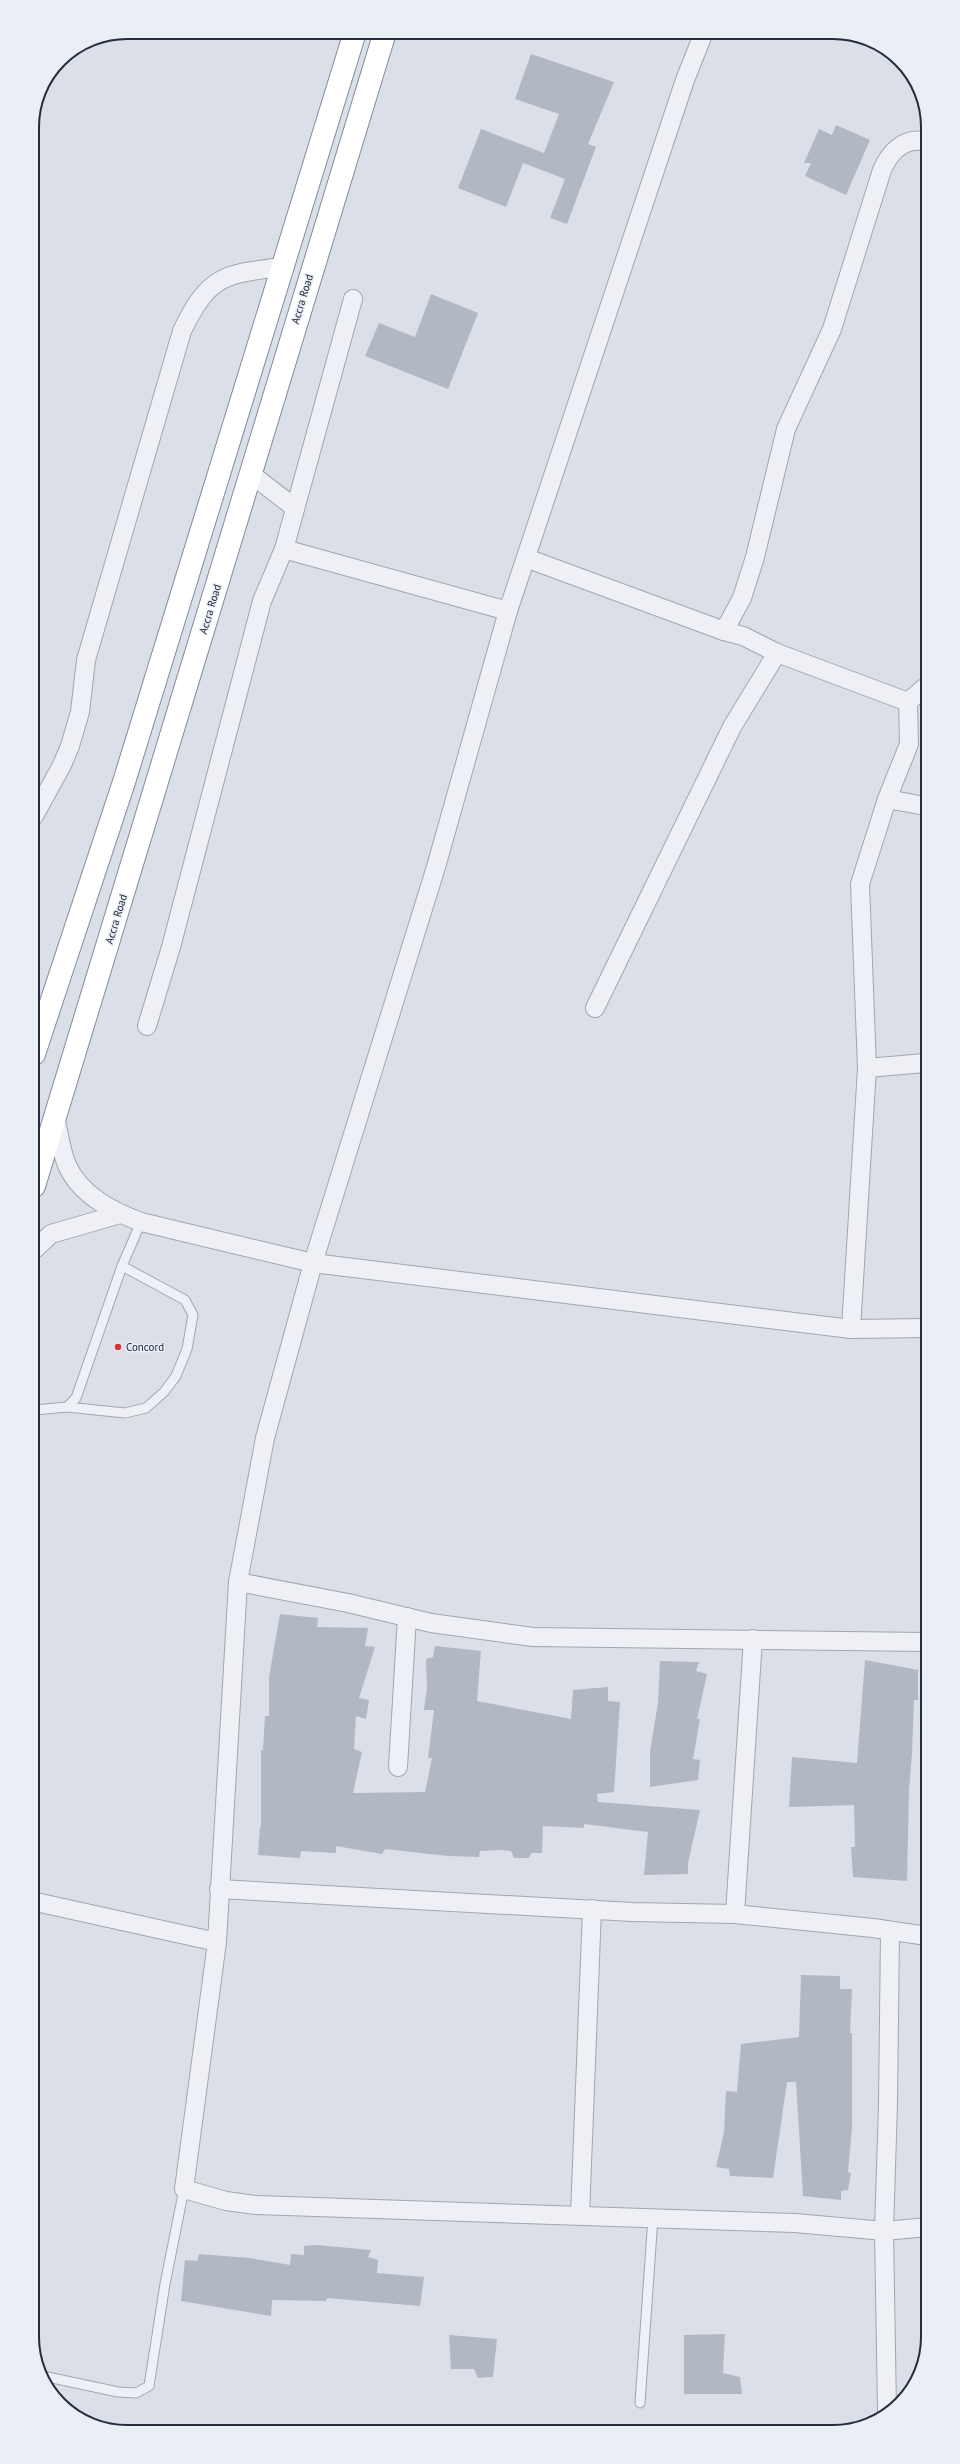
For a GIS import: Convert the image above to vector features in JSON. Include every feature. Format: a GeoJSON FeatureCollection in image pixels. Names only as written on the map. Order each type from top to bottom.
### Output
{"type":"FeatureCollection","features":[{"type":"Feature","properties":{"kind":"highway"},"geometry":{"type":"LineString","coordinates":[[39,1039],[124,782],[353,39]]}},
{"type":"Feature","properties":{"kind":"highway","name":"Accra Road"},"geometry":{"type":"LineString","coordinates":[[39,1170],[383,39]]}},
{"type":"Feature","properties":{"kind":"street"},"geometry":{"type":"LineString","coordinates":[[701,39],[685,80],[508,611],[436,867],[313,1263],[265,1438],[238,1582],[217,1942],[184,2189],[226,2201],[256,2205],[580,2214],[795,2223],[884,2231],[921,2228]]}},
{"type":"Feature","properties":{"kind":"street"},"geometry":{"type":"LineString","coordinates":[[724,631],[742,598],[755,557],[786,429],[832,329],[882,170],[889,154],[902,144],[921,141]]}},
{"type":"Feature","properties":{"kind":"street"},"geometry":{"type":"LineString","coordinates":[[39,807],[62,765],[80,712],[86,660],[182,331],[195,304],[220,279],[238,272],[282,267]]}},
{"type":"Feature","properties":{"kind":"street"},"geometry":{"type":"LineString","coordinates":[[147,1026],[171,947],[262,601],[284,549],[353,299]]}},
{"type":"Feature","properties":{"kind":"street"},"geometry":{"type":"LineString","coordinates":[[251,474],[295,508]]}},
{"type":"Feature","properties":{"kind":"street"},"geometry":{"type":"LineString","coordinates":[[284,549],[508,611]]}},
{"type":"Feature","properties":{"kind":"street"},"geometry":{"type":"LineString","coordinates":[[526,558],[724,631],[743,636],[776,653],[908,702]]}},
{"type":"Feature","properties":{"kind":"street"},"geometry":{"type":"LineString","coordinates":[[595,1008],[732,727],[776,653]]}},
{"type":"Feature","properties":{"kind":"street"},"geometry":{"type":"LineString","coordinates":[[908,702],[921,691]]}},
{"type":"Feature","properties":{"kind":"street"},"geometry":{"type":"LineString","coordinates":[[851,1329],[867,1068],[860,884],[887,798],[909,744],[908,702]]}},
{"type":"Feature","properties":{"kind":"street"},"geometry":{"type":"LineString","coordinates":[[887,798],[921,805]]}},
{"type":"Feature","properties":{"kind":"street"},"geometry":{"type":"LineString","coordinates":[[867,1068],[921,1063]]}},
{"type":"Feature","properties":{"kind":"street"},"geometry":{"type":"LineString","coordinates":[[55,1118],[67,1166],[86,1193],[120,1214],[141,1222],[313,1263],[851,1329],[921,1328]]}},
{"type":"Feature","properties":{"kind":"street"},"geometry":{"type":"LineString","coordinates":[[39,1245],[51,1234],[120,1214]]}},
{"type":"Feature","properties":{"kind":"street"},"geometry":{"type":"LineString","coordinates":[[238,1582],[431,1623],[533,1637],[921,1642]]}},
{"type":"Feature","properties":{"kind":"street"},"geometry":{"type":"LineString","coordinates":[[398,1767],[407,1617]]}},
{"type":"Feature","properties":{"kind":"street"},"geometry":{"type":"LineString","coordinates":[[735,1914],[753,1639]]}},
{"type":"Feature","properties":{"kind":"street"},"geometry":{"type":"LineString","coordinates":[[220,1889],[592,1910],[735,1914],[873,1928],[890,1932],[921,1935]]}},
{"type":"Feature","properties":{"kind":"street"},"geometry":{"type":"LineString","coordinates":[[39,1903],[217,1942]]}},
{"type":"Feature","properties":{"kind":"street"},"geometry":{"type":"LineString","coordinates":[[580,2214],[592,1910]]}},
{"type":"Feature","properties":{"kind":"street"},"geometry":{"type":"LineString","coordinates":[[887,2406],[884,2231],[888,2104],[890,1932]]}},
{"type":"Feature","properties":{"kind":"lane"},"geometry":{"type":"LineString","coordinates":[[68,1407],[76,1398],[83,1383],[122,1266],[141,1222]]}},
{"type":"Feature","properties":{"kind":"lane"},"geometry":{"type":"LineString","coordinates":[[39,1410],[68,1407],[125,1413],[146,1408],[164,1392],[176,1376],[187,1349],[193,1315],[185,1300],[122,1266]]}},
{"type":"Feature","properties":{"kind":"lane"},"geometry":{"type":"LineString","coordinates":[[49,2377],[118,2392],[136,2393],[149,2386],[165,2284],[184,2189]]}},
{"type":"Feature","properties":{"kind":"lane"},"geometry":{"type":"LineString","coordinates":[[640,2403],[653,2218]]}},
{"type":"Feature","properties":{"kind":"building"},"geometry":{"type":"Polygon","coordinates":[[[531,54],[614,82],[588,144],[596,147],[567,224],[550,218],[565,179],[523,163],[506,207],[458,188],[481,129],[544,153],[559,114],[515,99],[531,54]]]}},
{"type":"Feature","properties":{"kind":"building"},"geometry":{"type":"Polygon","coordinates":[[[836,125],[870,140],[846,195],[805,176],[811,163],[804,163],[819,129],[832,135],[836,125]]]}},
{"type":"Feature","properties":{"kind":"building"},"geometry":{"type":"Polygon","coordinates":[[[431,294],[478,313],[448,389],[365,356],[379,323],[415,337],[431,294]]]}},
{"type":"Feature","properties":{"kind":"building"},"geometry":{"type":"Polygon","coordinates":[[[280,1614],[318,1618],[317,1627],[368,1628],[365,1646],[375,1647],[359,1698],[369,1700],[366,1719],[356,1716],[354,1749],[362,1752],[353,1793],[425,1792],[432,1758],[428,1758],[434,1710],[424,1710],[427,1688],[426,1659],[433,1657],[435,1646],[481,1651],[477,1701],[571,1719],[573,1690],[608,1687],[608,1701],[620,1702],[614,1792],[597,1794],[598,1802],[700,1810],[688,1863],[688,1874],[644,1875],[648,1832],[584,1824],[584,1828],[543,1826],[542,1853],[531,1853],[529,1858],[514,1858],[511,1851],[500,1850],[480,1851],[479,1857],[448,1856],[385,1849],[382,1854],[336,1846],[336,1853],[301,1851],[300,1858],[258,1855],[261,1827],[261,1750],[263,1750],[265,1716],[269,1716],[269,1677],[280,1614]]]}},
{"type":"Feature","properties":{"kind":"building"},"geometry":{"type":"Polygon","coordinates":[[[865,1660],[918,1670],[918,1700],[914,1700],[909,1790],[907,1881],[853,1877],[851,1847],[855,1847],[854,1805],[789,1807],[792,1757],[857,1763],[865,1660]]]}},
{"type":"Feature","properties":{"kind":"building"},"geometry":{"type":"Polygon","coordinates":[[[660,1661],[699,1662],[696,1671],[707,1674],[697,1719],[700,1719],[693,1759],[700,1760],[698,1780],[650,1787],[650,1751],[658,1703],[660,1661]]]}},
{"type":"Feature","properties":{"kind":"building"},"geometry":{"type":"Polygon","coordinates":[[[801,1975],[840,1976],[840,1989],[852,1989],[850,2033],[852,2033],[852,2128],[848,2172],[851,2173],[848,2190],[841,2191],[841,2200],[803,2196],[796,2082],[787,2082],[773,2178],[730,2176],[729,2169],[716,2167],[724,2132],[726,2091],[737,2092],[741,2044],[799,2037],[801,1975]]]}},
{"type":"Feature","properties":{"kind":"building"},"geometry":{"type":"Polygon","coordinates":[[[316,2245],[371,2250],[368,2257],[378,2260],[377,2273],[424,2277],[420,2306],[327,2298],[326,2301],[272,2300],[271,2316],[181,2301],[185,2260],[197,2261],[199,2254],[250,2258],[290,2265],[291,2254],[304,2255],[304,2246],[316,2245]]]}},
{"type":"Feature","properties":{"kind":"building"},"geometry":{"type":"Polygon","coordinates":[[[725,2334],[723,2373],[740,2377],[742,2394],[684,2394],[684,2335],[725,2334]]]}},
{"type":"Feature","properties":{"kind":"building"},"geometry":{"type":"Polygon","coordinates":[[[449,2335],[497,2339],[493,2377],[478,2378],[474,2369],[451,2369],[449,2335]]]}},
{"type":"Feature","properties":{"kind":"place","name":"Concord"},"geometry":{"type":"Point","coordinates":[118,1347]}}]}
